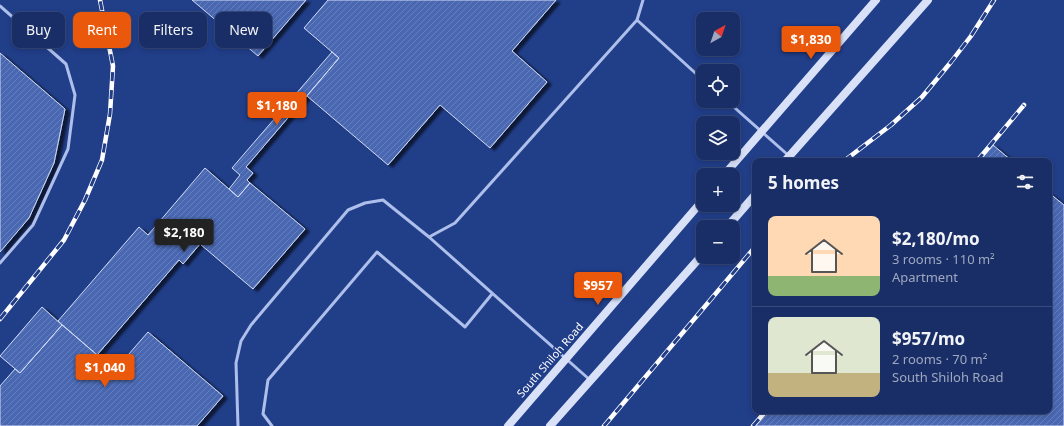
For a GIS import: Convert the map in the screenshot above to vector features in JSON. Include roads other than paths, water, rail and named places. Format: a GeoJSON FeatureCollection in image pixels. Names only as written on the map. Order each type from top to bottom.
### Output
{"type":"FeatureCollection","features":[{"type":"Feature","properties":{"kind":"main road"},"geometry":{"type":"LineString","coordinates":[[730,168],[876,0]]}},
{"type":"Feature","properties":{"kind":"main road"},"geometry":{"type":"LineString","coordinates":[[788,158],[928,0]]}},
{"type":"Feature","properties":{"kind":"main road"},"geometry":{"type":"LineString","coordinates":[[733,220],[752,198]]}},
{"type":"Feature","properties":{"kind":"main road","name":"South Shiloh Road"},"geometry":{"type":"LineString","coordinates":[[508,426],[696,208]]}},
{"type":"Feature","properties":{"kind":"main road"},"geometry":{"type":"LineString","coordinates":[[550,426],[696,262]]}},
{"type":"Feature","properties":{"kind":"lane"},"geometry":{"type":"LineString","coordinates":[[429,237],[455,223],[637,20],[643,0]]}},
{"type":"Feature","properties":{"kind":"lane"},"geometry":{"type":"LineString","coordinates":[[0,6],[66,64],[75,95],[68,148],[33,225],[0,263]]}},
{"type":"Feature","properties":{"kind":"lane"},"geometry":{"type":"LineString","coordinates":[[637,20],[696,74]]}},
{"type":"Feature","properties":{"kind":"lane"},"geometry":{"type":"LineString","coordinates":[[735,108],[786,158]]}},
{"type":"Feature","properties":{"kind":"lane"},"geometry":{"type":"LineString","coordinates":[[238,426],[236,363],[240,341],[251,325],[348,210],[365,203],[383,200],[429,237],[590,380]]}},
{"type":"Feature","properties":{"kind":"lane"},"geometry":{"type":"LineString","coordinates":[[272,426],[263,414],[268,380],[377,252],[465,328],[492,294]]}},
{"type":"Feature","properties":{"kind":"railway"},"geometry":{"type":"LineString","coordinates":[[0,319],[64,240],[85,200],[102,160],[110,114],[113,66],[100,0]]}},
{"type":"Feature","properties":{"kind":"railway"},"geometry":{"type":"LineString","coordinates":[[848,158],[891,125],[922,97],[971,36],[994,0]]}},
{"type":"Feature","properties":{"kind":"railway"},"geometry":{"type":"LineString","coordinates":[[980,158],[1024,105]]}},
{"type":"Feature","properties":{"kind":"railway"},"geometry":{"type":"LineString","coordinates":[[604,426],[752,251]]}},
{"type":"Feature","properties":{"kind":"railway"},"geometry":{"type":"LineString","coordinates":[[753,426],[763,414]]}}]}
